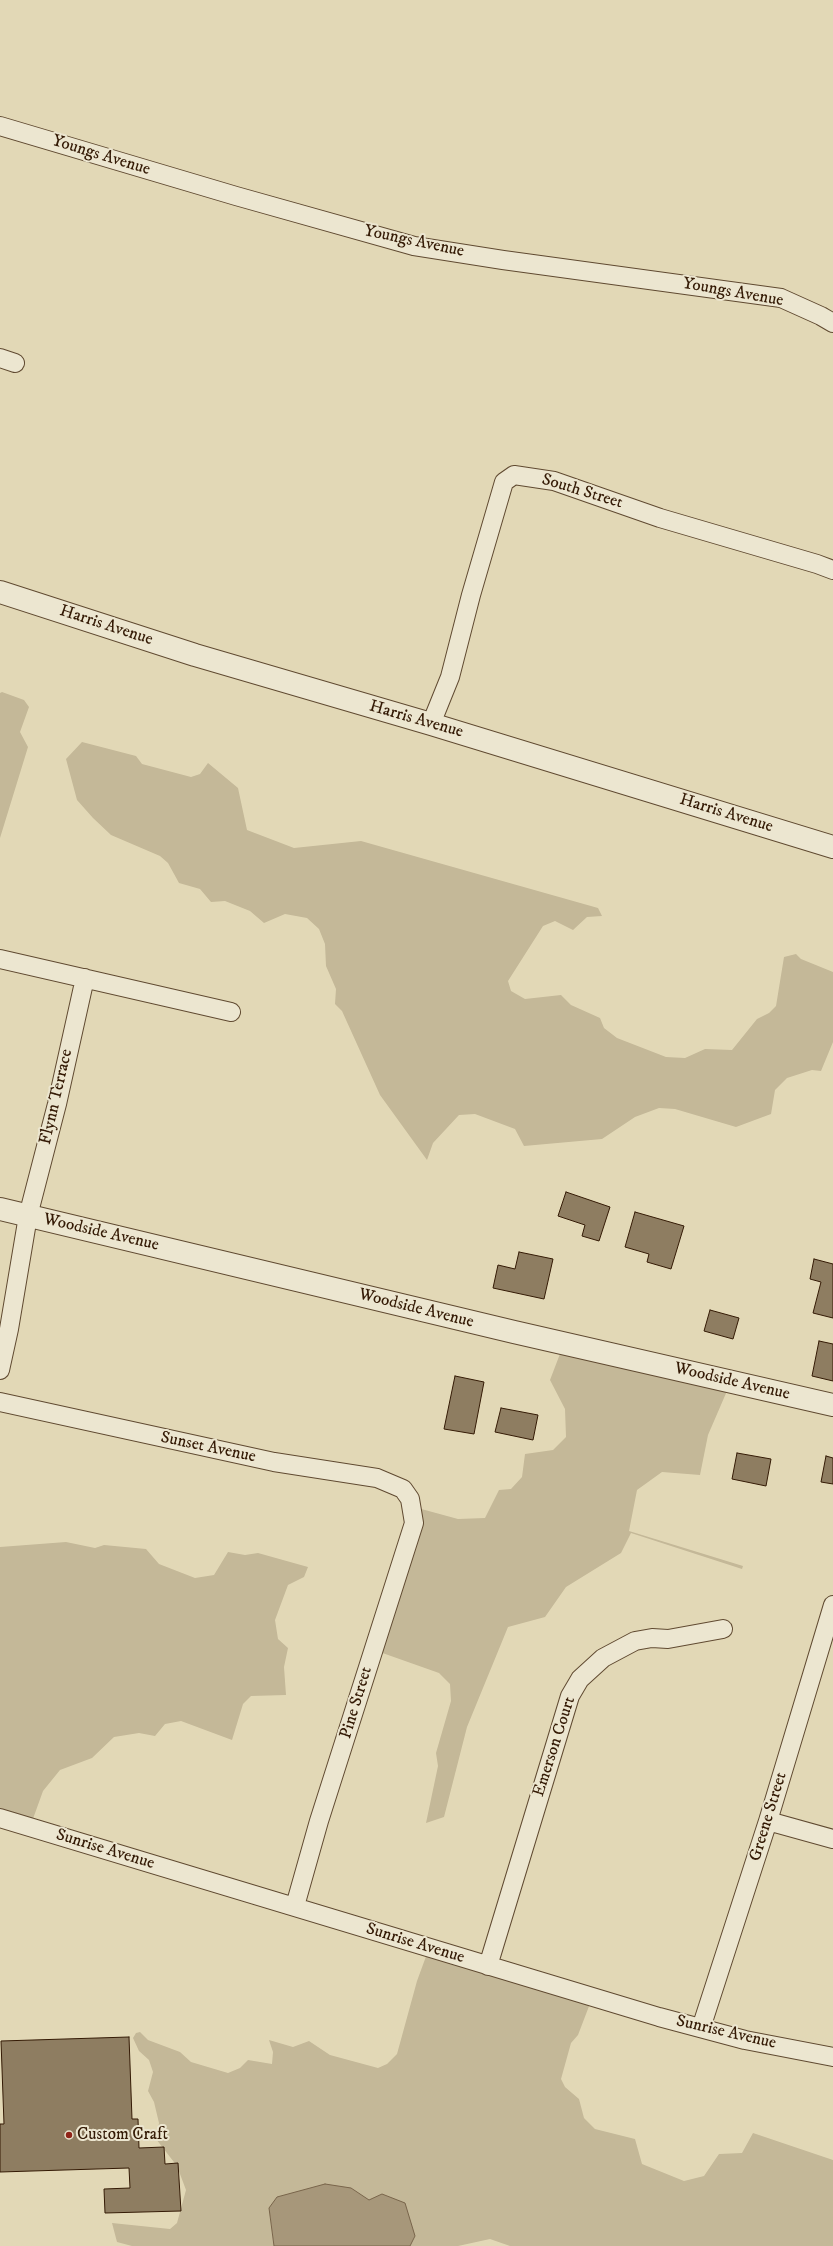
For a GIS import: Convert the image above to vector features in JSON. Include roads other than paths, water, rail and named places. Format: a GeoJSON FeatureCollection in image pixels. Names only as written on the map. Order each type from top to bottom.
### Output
{"type":"FeatureCollection","features":[{"type":"Feature","properties":{"kind":"street","name":"Youngs Avenue"},"geometry":{"type":"LineString","coordinates":[[0,126],[229,194],[414,246],[503,260],[780,298],[821,316],[833,323]]}},
{"type":"Feature","properties":{"kind":"street","name":"South Street"},"geometry":{"type":"LineString","coordinates":[[431,724],[450,677],[471,595],[504,482],[514,475],[554,481],[660,518],[833,570]]}},
{"type":"Feature","properties":{"kind":"street","name":"Harris Avenue"},"geometry":{"type":"LineString","coordinates":[[0,592],[217,662],[431,724],[833,846]]}},
{"type":"Feature","properties":{"kind":"street"},"geometry":{"type":"LineString","coordinates":[[0,959],[231,1012]]}},
{"type":"Feature","properties":{"kind":"street","name":"Flynn Terrace"},"geometry":{"type":"LineString","coordinates":[[0,1370],[9,1329],[28,1216],[57,1104],[85,978]]}},
{"type":"Feature","properties":{"kind":"street","name":"Woodside Avenue"},"geometry":{"type":"LineString","coordinates":[[0,1209],[514,1332],[833,1405]]}},
{"type":"Feature","properties":{"kind":"street","name":"Sunset Avenue"},"geometry":{"type":"LineString","coordinates":[[0,1402],[274,1462],[377,1478],[403,1489],[410,1500]]}},
{"type":"Feature","properties":{"kind":"street","name":"Pine Street"},"geometry":{"type":"LineString","coordinates":[[295,1906],[319,1820],[414,1523],[410,1500]]}},
{"type":"Feature","properties":{"kind":"street","name":"Greene Street"},"geometry":{"type":"LineString","coordinates":[[701,2028],[768,1820],[833,1605]]}},
{"type":"Feature","properties":{"kind":"street","name":"Emerson Court"},"geometry":{"type":"LineString","coordinates":[[488,1966],[570,1696],[580,1679],[603,1658],[635,1641],[652,1638],[668,1639],[723,1629]]}},
{"type":"Feature","properties":{"kind":"street","name":"Sunrise Avenue"},"geometry":{"type":"LineString","coordinates":[[0,1818],[295,1906],[488,1966],[701,2028],[745,2040],[833,2057]]}},
{"type":"Feature","properties":{"kind":"street"},"geometry":{"type":"LineString","coordinates":[[768,1820],[833,1839]]}},
{"type":"Feature","properties":{"kind":"place","name":"Custom Craft"},"geometry":{"type":"Point","coordinates":[69,2135]}}]}
